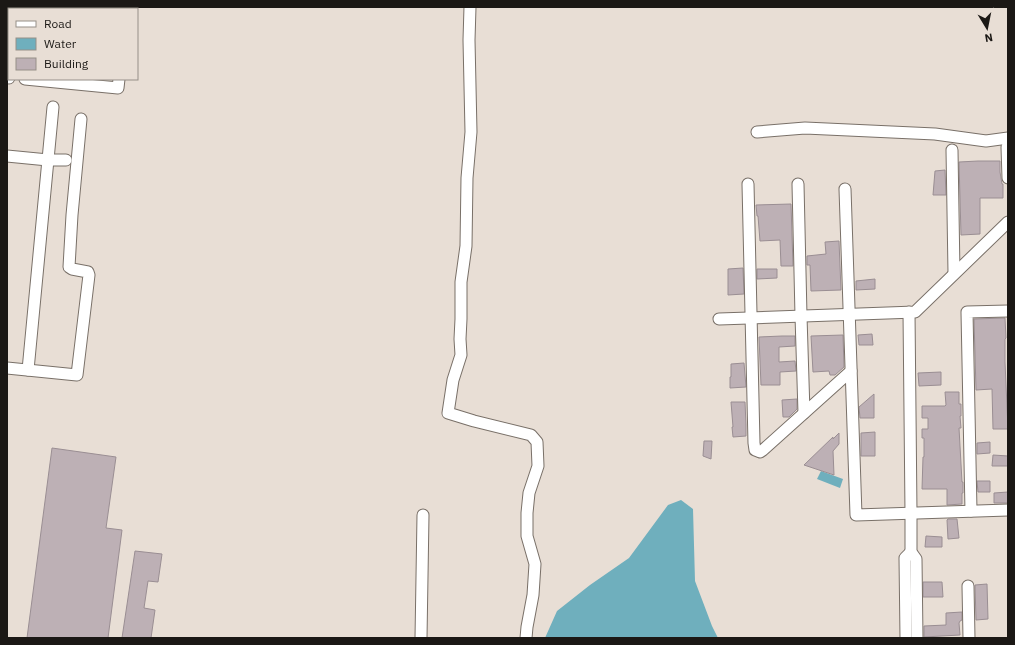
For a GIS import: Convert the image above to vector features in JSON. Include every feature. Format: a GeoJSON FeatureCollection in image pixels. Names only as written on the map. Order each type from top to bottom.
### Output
{"type":"FeatureCollection","features":[{"type":"Feature","properties":{"kind":"street"},"geometry":{"type":"LineString","coordinates":[[470,7],[469,40],[471,132],[467,178],[466,246],[461,282],[461,355],[453,380],[448,413],[531,435],[537,442],[538,466],[530,493],[527,513],[527,536],[535,564],[526,638]]}},
{"type":"Feature","properties":{"kind":"street"},"geometry":{"type":"LineString","coordinates":[[7,54],[8,44]]}},
{"type":"Feature","properties":{"kind":"street"},"geometry":{"type":"LineString","coordinates":[[44,80],[118,88],[119,80]]}},
{"type":"Feature","properties":{"kind":"street"},"geometry":{"type":"LineString","coordinates":[[28,370],[53,107]]}},
{"type":"Feature","properties":{"kind":"street"},"geometry":{"type":"LineString","coordinates":[[7,368],[77,375],[89,275],[88,272],[69,267],[72,215],[81,119]]}},
{"type":"Feature","properties":{"kind":"street"},"geometry":{"type":"LineString","coordinates":[[758,132],[806,128],[934,134],[986,141],[1008,142],[1008,178]]}},
{"type":"Feature","properties":{"kind":"street"},"geometry":{"type":"LineString","coordinates":[[952,150],[954,273]]}},
{"type":"Feature","properties":{"kind":"street"},"geometry":{"type":"LineString","coordinates":[[7,156],[48,160],[66,160]]}},
{"type":"Feature","properties":{"kind":"street"},"geometry":{"type":"LineString","coordinates":[[748,184],[755,450],[760,452],[763,450],[851,371]]}},
{"type":"Feature","properties":{"kind":"street"},"geometry":{"type":"LineString","coordinates":[[798,184],[804,413]]}},
{"type":"Feature","properties":{"kind":"street"},"geometry":{"type":"LineString","coordinates":[[845,189],[856,515],[1008,510]]}},
{"type":"Feature","properties":{"kind":"street"},"geometry":{"type":"LineString","coordinates":[[719,319],[915,312],[1008,222]]}},
{"type":"Feature","properties":{"kind":"street"},"geometry":{"type":"LineString","coordinates":[[971,512],[967,312],[1008,311]]}},
{"type":"Feature","properties":{"kind":"street"},"geometry":{"type":"LineString","coordinates":[[906,638],[905,558],[910,552],[911,513],[909,312]]}},
{"type":"Feature","properties":{"kind":"street"},"geometry":{"type":"LineString","coordinates":[[421,638],[423,515]]}},
{"type":"Feature","properties":{"kind":"street"},"geometry":{"type":"LineString","coordinates":[[910,552],[916,559],[917,638]]}},
{"type":"Feature","properties":{"kind":"street"},"geometry":{"type":"LineString","coordinates":[[968,586],[969,638]]}},
{"type":"Feature","properties":{"kind":"water"},"geometry":{"type":"Polygon","coordinates":[[[821,471],[843,479],[840,488],[817,479],[821,471]]]}},
{"type":"Feature","properties":{"kind":"water"},"geometry":{"type":"Polygon","coordinates":[[[681,500],[693,509],[695,581],[718,638],[545,638],[557,611],[590,585],[629,558],[668,505],[681,500]]]}},
{"type":"Feature","properties":{"kind":"building"},"geometry":{"type":"Polygon","coordinates":[[[1000,161],[1003,198],[980,198],[980,234],[961,235],[959,162],[1000,161]]]}},
{"type":"Feature","properties":{"kind":"building"},"geometry":{"type":"Polygon","coordinates":[[[945,170],[946,195],[933,195],[935,171],[945,170]]]}},
{"type":"Feature","properties":{"kind":"building"},"geometry":{"type":"Polygon","coordinates":[[[791,204],[793,266],[781,266],[780,240],[760,241],[756,205],[791,204]]]}},
{"type":"Feature","properties":{"kind":"building"},"geometry":{"type":"Polygon","coordinates":[[[839,241],[841,290],[811,291],[810,265],[807,265],[807,256],[826,254],[825,242],[839,241]]]}},
{"type":"Feature","properties":{"kind":"building"},"geometry":{"type":"Polygon","coordinates":[[[743,268],[744,294],[728,295],[728,269],[743,268]]]}},
{"type":"Feature","properties":{"kind":"building"},"geometry":{"type":"Polygon","coordinates":[[[757,269],[777,269],[777,278],[757,279],[757,269]]]}},
{"type":"Feature","properties":{"kind":"building"},"geometry":{"type":"Polygon","coordinates":[[[875,279],[875,289],[856,290],[856,281],[875,279]]]}},
{"type":"Feature","properties":{"kind":"building"},"geometry":{"type":"Polygon","coordinates":[[[1005,318],[1008,429],[993,429],[992,389],[976,390],[974,319],[1005,318]]]}},
{"type":"Feature","properties":{"kind":"building"},"geometry":{"type":"Polygon","coordinates":[[[872,334],[873,345],[859,345],[858,335],[872,334]]]}},
{"type":"Feature","properties":{"kind":"building"},"geometry":{"type":"Polygon","coordinates":[[[843,335],[844,367],[835,375],[830,375],[829,371],[813,372],[811,336],[843,335]]]}},
{"type":"Feature","properties":{"kind":"building"},"geometry":{"type":"Polygon","coordinates":[[[795,336],[795,346],[779,347],[779,362],[795,361],[796,371],[780,372],[780,385],[761,385],[759,337],[795,336]]]}},
{"type":"Feature","properties":{"kind":"building"},"geometry":{"type":"Polygon","coordinates":[[[744,363],[746,387],[730,388],[731,364],[744,363]]]}},
{"type":"Feature","properties":{"kind":"building"},"geometry":{"type":"Polygon","coordinates":[[[941,372],[941,385],[919,386],[918,373],[941,372]]]}},
{"type":"Feature","properties":{"kind":"building"},"geometry":{"type":"Polygon","coordinates":[[[945,392],[959,392],[959,404],[961,404],[961,428],[959,428],[963,482],[962,504],[947,505],[947,489],[922,489],[924,438],[922,438],[922,429],[928,429],[928,418],[922,418],[922,406],[945,406],[945,392]]]}},
{"type":"Feature","properties":{"kind":"building"},"geometry":{"type":"Polygon","coordinates":[[[874,394],[874,418],[860,418],[859,407],[874,394]]]}},
{"type":"Feature","properties":{"kind":"building"},"geometry":{"type":"Polygon","coordinates":[[[797,399],[797,409],[789,417],[783,417],[782,400],[797,399]]]}},
{"type":"Feature","properties":{"kind":"building"},"geometry":{"type":"Polygon","coordinates":[[[731,402],[745,402],[746,436],[733,437],[731,402]]]}},
{"type":"Feature","properties":{"kind":"building"},"geometry":{"type":"Polygon","coordinates":[[[875,432],[875,456],[861,456],[861,433],[875,432]]]}},
{"type":"Feature","properties":{"kind":"building"},"geometry":{"type":"Polygon","coordinates":[[[839,433],[839,444],[833,451],[834,475],[804,465],[833,437],[833,439],[839,433]]]}},
{"type":"Feature","properties":{"kind":"building"},"geometry":{"type":"Polygon","coordinates":[[[704,441],[712,441],[711,459],[703,456],[704,441]]]}},
{"type":"Feature","properties":{"kind":"building"},"geometry":{"type":"Polygon","coordinates":[[[990,442],[990,453],[977,454],[977,443],[990,442]]]}},
{"type":"Feature","properties":{"kind":"building"},"geometry":{"type":"Polygon","coordinates":[[[52,448],[116,457],[106,528],[122,530],[108,638],[27,638],[52,448]]]}},
{"type":"Feature","properties":{"kind":"building"},"geometry":{"type":"Polygon","coordinates":[[[993,455],[1008,456],[1008,466],[992,466],[993,455]]]}},
{"type":"Feature","properties":{"kind":"building"},"geometry":{"type":"Polygon","coordinates":[[[977,481],[990,481],[990,492],[978,492],[977,481]]]}},
{"type":"Feature","properties":{"kind":"building"},"geometry":{"type":"Polygon","coordinates":[[[1008,492],[1008,503],[994,503],[994,493],[1008,492]]]}},
{"type":"Feature","properties":{"kind":"building"},"geometry":{"type":"Polygon","coordinates":[[[948,519],[957,519],[959,538],[948,539],[948,519]]]}},
{"type":"Feature","properties":{"kind":"building"},"geometry":{"type":"Polygon","coordinates":[[[926,536],[942,537],[942,547],[925,547],[926,536]]]}},
{"type":"Feature","properties":{"kind":"building"},"geometry":{"type":"Polygon","coordinates":[[[135,551],[162,554],[158,582],[148,581],[144,608],[155,610],[151,638],[122,638],[135,551]]]}},
{"type":"Feature","properties":{"kind":"building"},"geometry":{"type":"Polygon","coordinates":[[[923,582],[942,582],[943,597],[923,597],[923,582]]]}},
{"type":"Feature","properties":{"kind":"building"},"geometry":{"type":"Polygon","coordinates":[[[987,584],[988,619],[976,620],[975,585],[987,584]]]}},
{"type":"Feature","properties":{"kind":"building"},"geometry":{"type":"Polygon","coordinates":[[[962,612],[962,620],[959,623],[960,635],[924,637],[924,626],[946,625],[946,613],[962,612]]]}}]}
